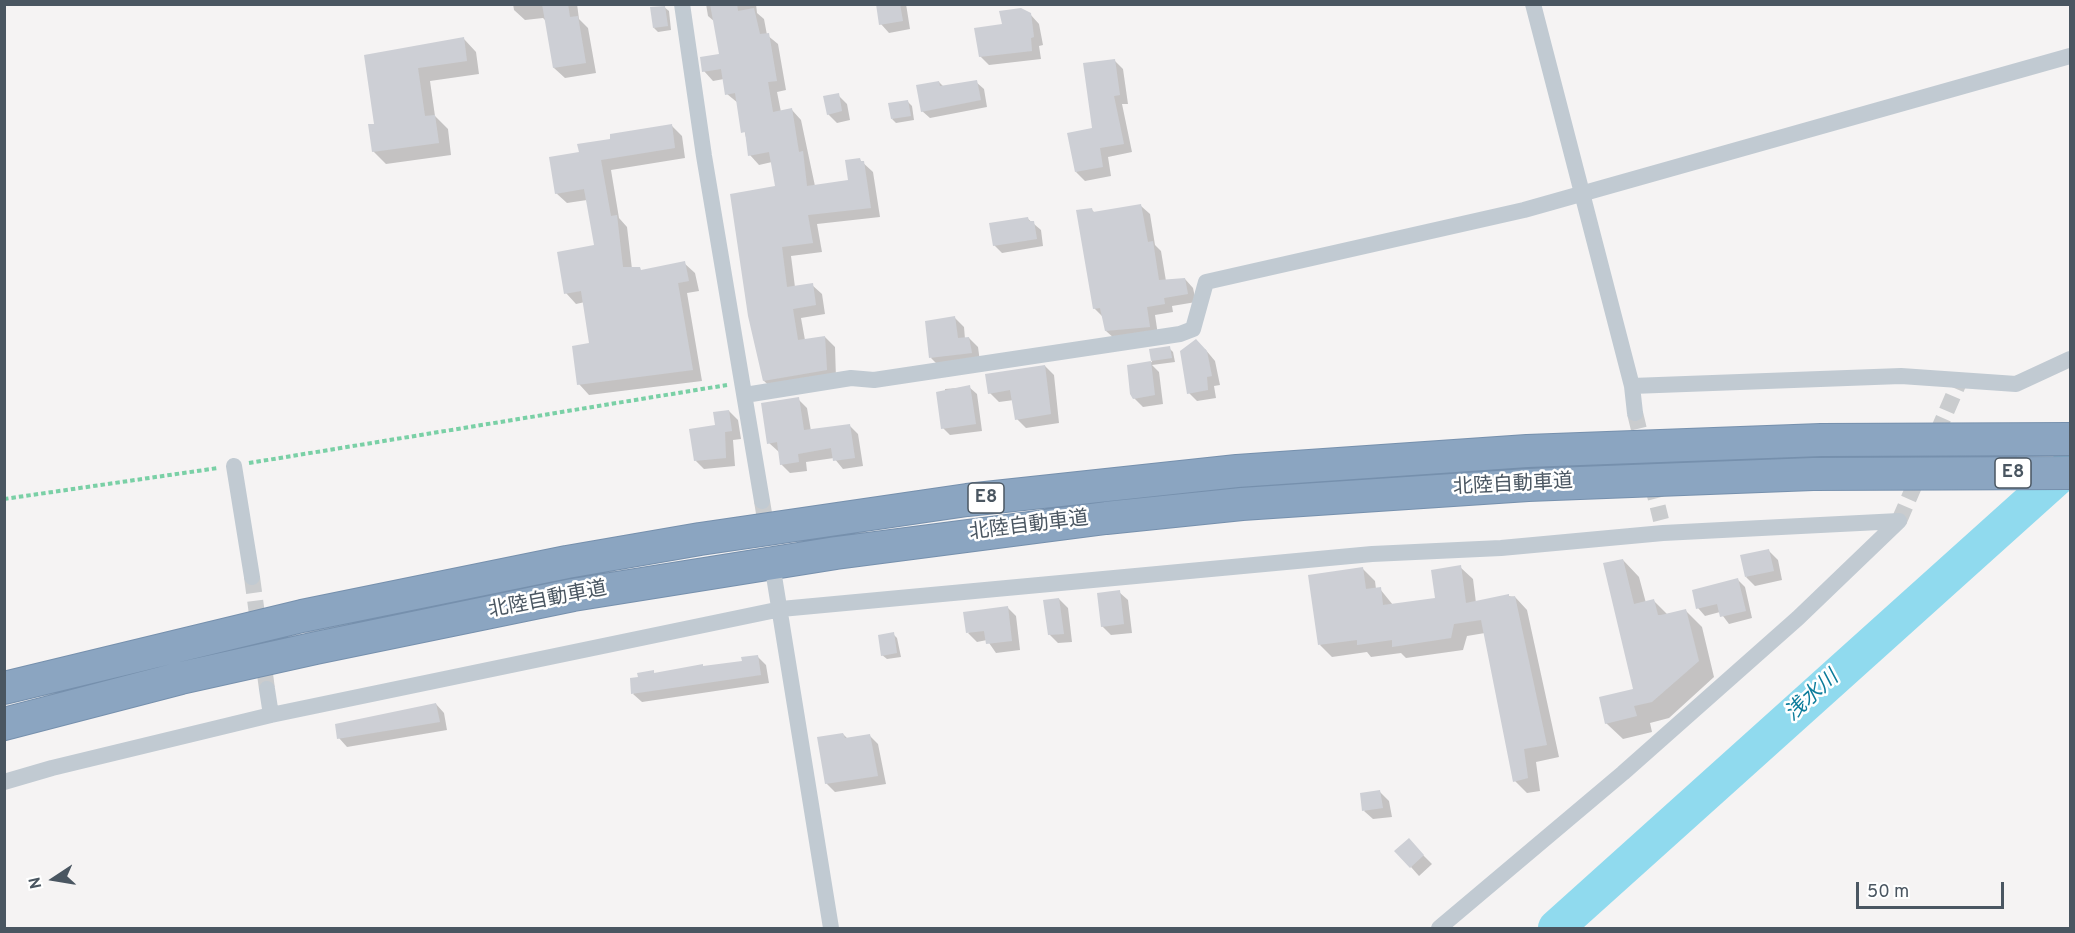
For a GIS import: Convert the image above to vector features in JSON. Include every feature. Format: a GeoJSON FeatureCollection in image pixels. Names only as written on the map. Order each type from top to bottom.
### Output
{"type":"FeatureCollection","features":[{"type":"Feature","properties":{"kind":"highway","name":"北陸自動車道"},"geometry":{"type":"LineString","coordinates":[[4,688],[290,618],[556,564],[700,539],[968,500],[1238,471],[1527,451],[1672,444],[1985,438],[2070,439]]}},
{"type":"Feature","properties":{"kind":"highway","name":"北陸自動車道"},"geometry":{"type":"LineString","coordinates":[[4,724],[181,678],[457,618],[716,572],[971,534],[1230,506],[1398,493],[1681,478],[1955,472],[2070,473]]}},
{"type":"Feature","properties":{"kind":"street"},"geometry":{"type":"LineString","coordinates":[[682,4],[762,501]]}},
{"type":"Feature","properties":{"kind":"street"},"geometry":{"type":"LineString","coordinates":[[1533,4],[1580,194],[1632,386],[1635,413]]}},
{"type":"Feature","properties":{"kind":"street"},"geometry":{"type":"LineString","coordinates":[[743,389],[851,378],[874,380],[1179,334],[1193,329],[1206,282],[1524,210],[2070,56]]}},
{"type":"Feature","properties":{"kind":"street"},"geometry":{"type":"LineString","coordinates":[[1632,386],[1901,376],[2016,384],[2070,359]]}},
{"type":"Feature","properties":{"kind":"street"},"geometry":{"type":"LineString","coordinates":[[234,466],[252,577]]}},
{"type":"Feature","properties":{"kind":"street"},"geometry":{"type":"LineString","coordinates":[[4,782],[52,768],[271,715],[781,609],[1371,554],[1501,548],[1662,526],[1899,521],[1772,641],[1623,773],[1439,928]]}},
{"type":"Feature","properties":{"kind":"street"},"geometry":{"type":"LineString","coordinates":[[774,576],[831,928]]}},
{"type":"Feature","properties":{"kind":"street"},"geometry":{"type":"LineString","coordinates":[[267,689],[271,715]]}},
{"type":"Feature","properties":{"kind":"path"},"geometry":{"type":"LineString","coordinates":[[4,499],[743,389]]}},
{"type":"Feature","properties":{"kind":"building"},"geometry":{"type":"Polygon","coordinates":[[[542,4],[568,4],[570,17],[578,16],[586,63],[553,68],[542,4]]]}},
{"type":"Feature","properties":{"kind":"building"},"geometry":{"type":"Polygon","coordinates":[[[710,4],[737,4],[738,11],[754,8],[760,34],[769,33],[777,81],[768,82],[773,112],[792,108],[799,152],[803,151],[807,186],[848,180],[845,160],[860,158],[864,161],[871,208],[808,215],[813,243],[782,247],[787,287],[813,283],[816,305],[793,309],[798,340],[825,336],[827,370],[763,381],[748,316],[730,194],[775,186],[769,152],[748,156],[745,132],[741,133],[735,93],[725,95],[721,69],[702,72],[700,57],[719,54],[710,4]]]}},
{"type":"Feature","properties":{"kind":"building"},"geometry":{"type":"Polygon","coordinates":[[[876,4],[900,4],[903,21],[879,25],[876,4]]]}},
{"type":"Feature","properties":{"kind":"building"},"geometry":{"type":"Polygon","coordinates":[[[665,6],[668,26],[653,28],[650,7],[665,6]]]}},
{"type":"Feature","properties":{"kind":"building"},"geometry":{"type":"Polygon","coordinates":[[[1021,8],[1031,13],[1034,37],[1031,38],[1032,51],[979,57],[974,28],[1002,24],[999,11],[1021,8]]]}},
{"type":"Feature","properties":{"kind":"building"},"geometry":{"type":"Polygon","coordinates":[[[464,37],[467,61],[418,68],[425,116],[435,115],[439,143],[372,152],[368,124],[374,124],[364,55],[464,37]]]}},
{"type":"Feature","properties":{"kind":"building"},"geometry":{"type":"Polygon","coordinates":[[[1115,59],[1120,95],[1114,96],[1124,144],[1100,148],[1103,167],[1075,172],[1067,133],[1092,128],[1083,63],[1115,59]]]}},
{"type":"Feature","properties":{"kind":"building"},"geometry":{"type":"Polygon","coordinates":[[[977,80],[981,100],[921,112],[916,85],[939,81],[940,86],[977,80]]]}},
{"type":"Feature","properties":{"kind":"building"},"geometry":{"type":"Polygon","coordinates":[[[839,93],[842,111],[827,115],[823,96],[839,93]]]}},
{"type":"Feature","properties":{"kind":"building"},"geometry":{"type":"Polygon","coordinates":[[[908,100],[911,116],[891,119],[888,103],[908,100]]]}},
{"type":"Feature","properties":{"kind":"building"},"geometry":{"type":"Polygon","coordinates":[[[672,124],[675,148],[601,160],[611,216],[617,215],[623,267],[640,267],[641,270],[685,261],[689,281],[678,283],[693,370],[577,385],[572,346],[589,343],[581,291],[564,294],[557,252],[594,245],[584,189],[555,194],[549,157],[579,152],[577,144],[610,139],[610,134],[672,124]]]}},
{"type":"Feature","properties":{"kind":"building"},"geometry":{"type":"Polygon","coordinates":[[[1141,204],[1148,242],[1153,241],[1159,280],[1185,278],[1188,294],[1164,298],[1165,304],[1147,307],[1150,327],[1105,331],[1100,308],[1093,309],[1076,210],[1092,208],[1093,212],[1141,204]]]}},
{"type":"Feature","properties":{"kind":"building"},"geometry":{"type":"Polygon","coordinates":[[[1028,217],[1029,221],[1034,221],[1037,239],[993,246],[989,223],[1028,217]]]}},
{"type":"Feature","properties":{"kind":"building"},"geometry":{"type":"Polygon","coordinates":[[[955,316],[958,338],[969,337],[972,353],[929,358],[925,321],[955,316]]]}},
{"type":"Feature","properties":{"kind":"building"},"geometry":{"type":"Polygon","coordinates":[[[1196,339],[1207,351],[1212,376],[1207,377],[1208,390],[1187,394],[1180,351],[1196,339]]]}},
{"type":"Feature","properties":{"kind":"building"},"geometry":{"type":"Polygon","coordinates":[[[1170,346],[1172,358],[1151,361],[1149,349],[1170,346]]]}},
{"type":"Feature","properties":{"kind":"building"},"geometry":{"type":"Polygon","coordinates":[[[1151,361],[1155,395],[1133,399],[1130,394],[1127,365],[1151,361]]]}},
{"type":"Feature","properties":{"kind":"building"},"geometry":{"type":"Polygon","coordinates":[[[1045,365],[1051,414],[1015,420],[1010,390],[988,394],[985,374],[1045,365]]]}},
{"type":"Feature","properties":{"kind":"building"},"geometry":{"type":"Polygon","coordinates":[[[970,385],[976,424],[941,429],[936,392],[970,385]]]}},
{"type":"Feature","properties":{"kind":"building"},"geometry":{"type":"Polygon","coordinates":[[[799,397],[804,430],[850,424],[855,458],[833,461],[831,448],[798,454],[799,462],[780,465],[777,442],[767,444],[761,403],[799,397]]]}},
{"type":"Feature","properties":{"kind":"building"},"geometry":{"type":"Polygon","coordinates":[[[729,410],[732,431],[725,432],[726,458],[694,461],[689,429],[715,425],[713,412],[729,410]]]}},
{"type":"Feature","properties":{"kind":"building"},"geometry":{"type":"Polygon","coordinates":[[[1769,549],[1774,571],[1745,577],[1740,555],[1769,549]]]}},
{"type":"Feature","properties":{"kind":"building"},"geometry":{"type":"Polygon","coordinates":[[[1623,559],[1634,604],[1654,599],[1658,615],[1686,609],[1699,661],[1652,702],[1634,706],[1637,716],[1605,724],[1599,697],[1633,689],[1603,563],[1623,559]]]}},
{"type":"Feature","properties":{"kind":"building"},"geometry":{"type":"Polygon","coordinates":[[[1461,565],[1466,603],[1509,594],[1509,597],[1515,596],[1547,745],[1524,749],[1528,778],[1513,782],[1481,620],[1454,624],[1451,638],[1392,647],[1392,640],[1357,645],[1357,640],[1318,645],[1308,575],[1363,567],[1366,589],[1381,587],[1383,605],[1435,598],[1431,570],[1461,565]]]}},
{"type":"Feature","properties":{"kind":"building"},"geometry":{"type":"Polygon","coordinates":[[[1738,578],[1746,611],[1720,617],[1717,604],[1696,609],[1692,590],[1738,578]]]}},
{"type":"Feature","properties":{"kind":"building"},"geometry":{"type":"Polygon","coordinates":[[[1120,590],[1124,624],[1101,627],[1097,593],[1120,590]]]}},
{"type":"Feature","properties":{"kind":"building"},"geometry":{"type":"Polygon","coordinates":[[[1059,598],[1064,634],[1048,635],[1043,600],[1059,598]]]}},
{"type":"Feature","properties":{"kind":"building"},"geometry":{"type":"Polygon","coordinates":[[[1008,606],[1012,641],[986,644],[984,631],[966,633],[963,612],[1008,606]]]}},
{"type":"Feature","properties":{"kind":"building"},"geometry":{"type":"Polygon","coordinates":[[[894,632],[897,653],[881,656],[878,635],[894,632]]]}},
{"type":"Feature","properties":{"kind":"building"},"geometry":{"type":"Polygon","coordinates":[[[758,655],[761,675],[631,694],[630,678],[638,677],[637,673],[654,670],[654,673],[703,664],[703,666],[742,661],[741,657],[758,655]]]}},
{"type":"Feature","properties":{"kind":"building"},"geometry":{"type":"Polygon","coordinates":[[[436,703],[440,722],[337,739],[335,724],[436,703]]]}},
{"type":"Feature","properties":{"kind":"building"},"geometry":{"type":"Polygon","coordinates":[[[843,733],[845,738],[870,734],[878,776],[825,784],[817,737],[843,733]]]}},
{"type":"Feature","properties":{"kind":"building"},"geometry":{"type":"Polygon","coordinates":[[[1380,790],[1383,808],[1362,811],[1360,793],[1380,790]]]}},
{"type":"Feature","properties":{"kind":"building"},"geometry":{"type":"Polygon","coordinates":[[[1409,838],[1424,855],[1410,868],[1394,851],[1409,838]]]}},
{"type":"Feature","properties":{"kind":"waterway","name":"浅水川"},"geometry":{"type":"LineString","coordinates":[[1556,928],[2070,466]]}},
{"type":"Feature","properties":{"kind":"tunnel"},"geometry":{"type":"LineString","coordinates":[[1899,521],[1960,380]]}},
{"type":"Feature","properties":{"kind":"tunnel"},"geometry":{"type":"LineString","coordinates":[[1635,413],[1661,520]]}},
{"type":"Feature","properties":{"kind":"tunnel"},"geometry":{"type":"LineString","coordinates":[[762,501],[773,568]]}},
{"type":"Feature","properties":{"kind":"tunnel"},"geometry":{"type":"LineString","coordinates":[[252,577],[267,689]]}}]}
